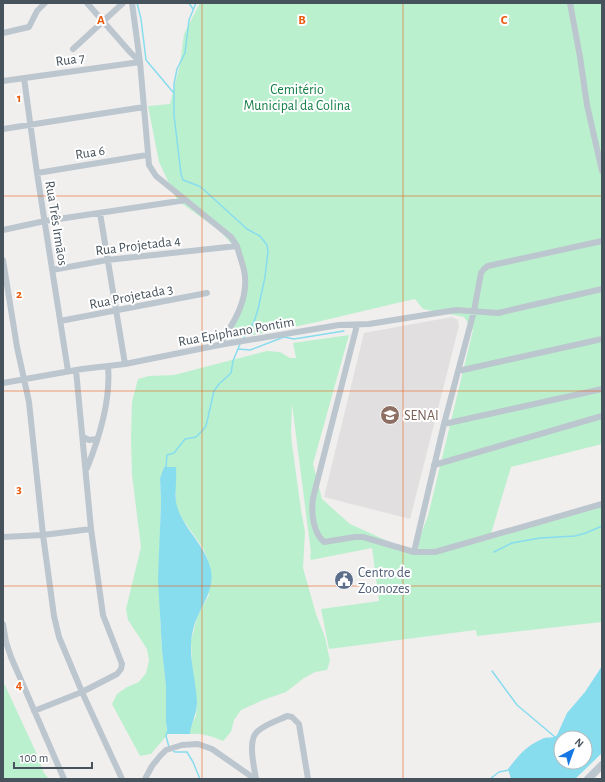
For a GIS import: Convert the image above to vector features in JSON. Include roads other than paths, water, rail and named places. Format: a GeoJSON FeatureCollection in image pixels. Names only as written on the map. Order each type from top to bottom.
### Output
{"type":"FeatureCollection","features":[{"type":"Feature","properties":{"kind":"street"},"geometry":{"type":"LineString","coordinates":[[3,33],[29,27],[34,16],[45,3]]}},
{"type":"Feature","properties":{"kind":"street"},"geometry":{"type":"LineString","coordinates":[[87,3],[140,62]]}},
{"type":"Feature","properties":{"kind":"street"},"geometry":{"type":"LineString","coordinates":[[73,49],[123,3]]}},
{"type":"Feature","properties":{"kind":"street"},"geometry":{"type":"LineString","coordinates":[[132,3],[140,62],[147,156],[149,165],[153,172],[231,237],[237,246],[244,271],[244,294],[242,305],[231,328],[219,345]]}},
{"type":"Feature","properties":{"kind":"street"},"geometry":{"type":"LineString","coordinates":[[570,3],[587,105],[602,171]]}},
{"type":"Feature","properties":{"kind":"street","name":"Rua 7"},"geometry":{"type":"LineString","coordinates":[[3,81],[140,62]]}},
{"type":"Feature","properties":{"kind":"street","name":"Rua Três Irmãos"},"geometry":{"type":"LineString","coordinates":[[24,78],[37,173],[68,372]]}},
{"type":"Feature","properties":{"kind":"street"},"geometry":{"type":"LineString","coordinates":[[3,129],[144,107]]}},
{"type":"Feature","properties":{"kind":"street","name":"Rua 6"},"geometry":{"type":"LineString","coordinates":[[37,173],[147,156]]}},
{"type":"Feature","properties":{"kind":"street"},"geometry":{"type":"LineString","coordinates":[[3,230],[45,221],[186,200]]}},
{"type":"Feature","properties":{"kind":"street"},"geometry":{"type":"LineString","coordinates":[[100,213],[125,364]]}},
{"type":"Feature","properties":{"kind":"street"},"geometry":{"type":"LineString","coordinates":[[414,552],[444,424],[474,311],[479,279],[484,269],[488,266],[602,241]]}},
{"type":"Feature","properties":{"kind":"street","name":"Rua Projetada 4"},"geometry":{"type":"LineString","coordinates":[[52,270],[107,260],[237,246]]}},
{"type":"Feature","properties":{"kind":"street"},"geometry":{"type":"LineString","coordinates":[[3,260],[17,346],[29,402],[43,535],[54,616],[59,637],[82,692],[122,779]]}},
{"type":"Feature","properties":{"kind":"street","name":"Rua Epiphano Pontim"},"geometry":{"type":"LineString","coordinates":[[3,383],[76,370],[125,364],[219,345],[339,325],[369,324],[456,310],[498,313],[602,289]]}},
{"type":"Feature","properties":{"kind":"street","name":"Rua Projetada 3"},"geometry":{"type":"LineString","coordinates":[[60,321],[207,293]]}},
{"type":"Feature","properties":{"kind":"street"},"geometry":{"type":"LineString","coordinates":[[357,325],[313,498],[312,514],[317,534],[324,542],[363,537],[414,552],[435,552],[602,504]]}},
{"type":"Feature","properties":{"kind":"street"},"geometry":{"type":"LineString","coordinates":[[458,371],[602,339]]}},
{"type":"Feature","properties":{"kind":"street"},"geometry":{"type":"LineString","coordinates":[[86,469],[97,439],[109,391],[108,366]]}},
{"type":"Feature","properties":{"kind":"street"},"geometry":{"type":"LineString","coordinates":[[34,711],[82,692],[116,674],[121,670],[122,664],[103,614],[91,528],[76,370]]}},
{"type":"Feature","properties":{"kind":"street"},"geometry":{"type":"LineString","coordinates":[[444,424],[602,389]]}},
{"type":"Feature","properties":{"kind":"street"},"geometry":{"type":"LineString","coordinates":[[434,465],[602,416]]}},
{"type":"Feature","properties":{"kind":"street"},"geometry":{"type":"LineString","coordinates":[[83,437],[89,440],[97,439]]}},
{"type":"Feature","properties":{"kind":"street"},"geometry":{"type":"LineString","coordinates":[[3,537],[43,535],[91,528]]}},
{"type":"Feature","properties":{"kind":"street"},"geometry":{"type":"LineString","coordinates":[[3,624],[6,642],[11,657],[64,779]]}},
{"type":"Feature","properties":{"kind":"street"},"geometry":{"type":"LineString","coordinates":[[256,779],[252,744],[253,737],[257,731],[286,716],[292,717],[299,724],[308,779]]}},
{"type":"Feature","properties":{"kind":"street"},"geometry":{"type":"LineString","coordinates":[[146,779],[152,766],[166,750],[198,744],[212,749],[256,779]]}},
{"type":"Feature","properties":{"kind":"street"},"geometry":{"type":"LineString","coordinates":[[588,779],[602,765]]}},
{"type":"Feature","properties":{"kind":"water"},"geometry":{"type":"Polygon","coordinates":[[[164,467],[176,467],[177,506],[184,522],[204,552],[211,570],[212,578],[211,586],[195,622],[191,639],[191,657],[197,702],[190,734],[168,734],[166,723],[166,687],[162,650],[158,579],[161,502],[160,478],[164,467]]]}},
{"type":"Feature","properties":{"kind":"water"},"geometry":{"type":"Polygon","coordinates":[[[602,666],[602,753],[593,762],[593,730],[559,730],[567,713],[585,692],[602,666]]]}},
{"type":"Feature","properties":{"kind":"water"},"geometry":{"type":"Polygon","coordinates":[[[553,737],[553,770],[584,770],[575,779],[511,779],[508,769],[515,760],[527,748],[544,738],[553,737]]]}},
{"type":"Feature","properties":{"kind":"waterway"},"geometry":{"type":"LineString","coordinates":[[137,3],[141,19],[146,60],[173,92]]}},
{"type":"Feature","properties":{"kind":"waterway"},"geometry":{"type":"LineString","coordinates":[[189,3],[193,9]]}},
{"type":"Feature","properties":{"kind":"waterway"},"geometry":{"type":"LineString","coordinates":[[196,3],[189,20],[185,53],[177,69],[174,84],[174,115],[181,174],[183,180],[202,188],[247,229],[260,236],[267,245],[268,251],[265,277],[258,309],[254,322],[243,339]]}},
{"type":"Feature","properties":{"kind":"waterway"},"geometry":{"type":"LineString","coordinates":[[238,349],[250,350],[284,337],[294,339],[344,331]]}},
{"type":"Feature","properties":{"kind":"waterway"},"geometry":{"type":"LineString","coordinates":[[166,467],[167,455],[174,453],[185,439],[196,437],[206,426],[214,391],[231,373],[233,361],[240,344]]}},
{"type":"Feature","properties":{"kind":"waterway"},"geometry":{"type":"LineString","coordinates":[[494,552],[512,543],[540,538],[575,536],[602,526]]}},
{"type":"Feature","properties":{"kind":"waterway"},"geometry":{"type":"LineString","coordinates":[[492,671],[517,705],[553,735]]}},
{"type":"Feature","properties":{"kind":"waterway"},"geometry":{"type":"LineString","coordinates":[[168,730],[166,736],[169,747]]}},
{"type":"Feature","properties":{"kind":"waterway"},"geometry":{"type":"LineString","coordinates":[[172,750],[175,752],[187,752],[200,779]]}},
{"type":"Feature","properties":{"kind":"waterway"},"geometry":{"type":"LineString","coordinates":[[490,779],[499,772],[509,770]]}},
{"type":"Feature","properties":{"kind":"place","name":"SENAI"},"geometry":{"type":"Point","coordinates":[390,415]}},
{"type":"Feature","properties":{"kind":"place","name":"Centro de Zoonozes"},"geometry":{"type":"Point","coordinates":[344,580]}},
{"type":"Feature","properties":{"kind":"park label","name":"Cemitério Municipal da Colina"},"geometry":{"type":"Point","coordinates":[297,98]}}]}
